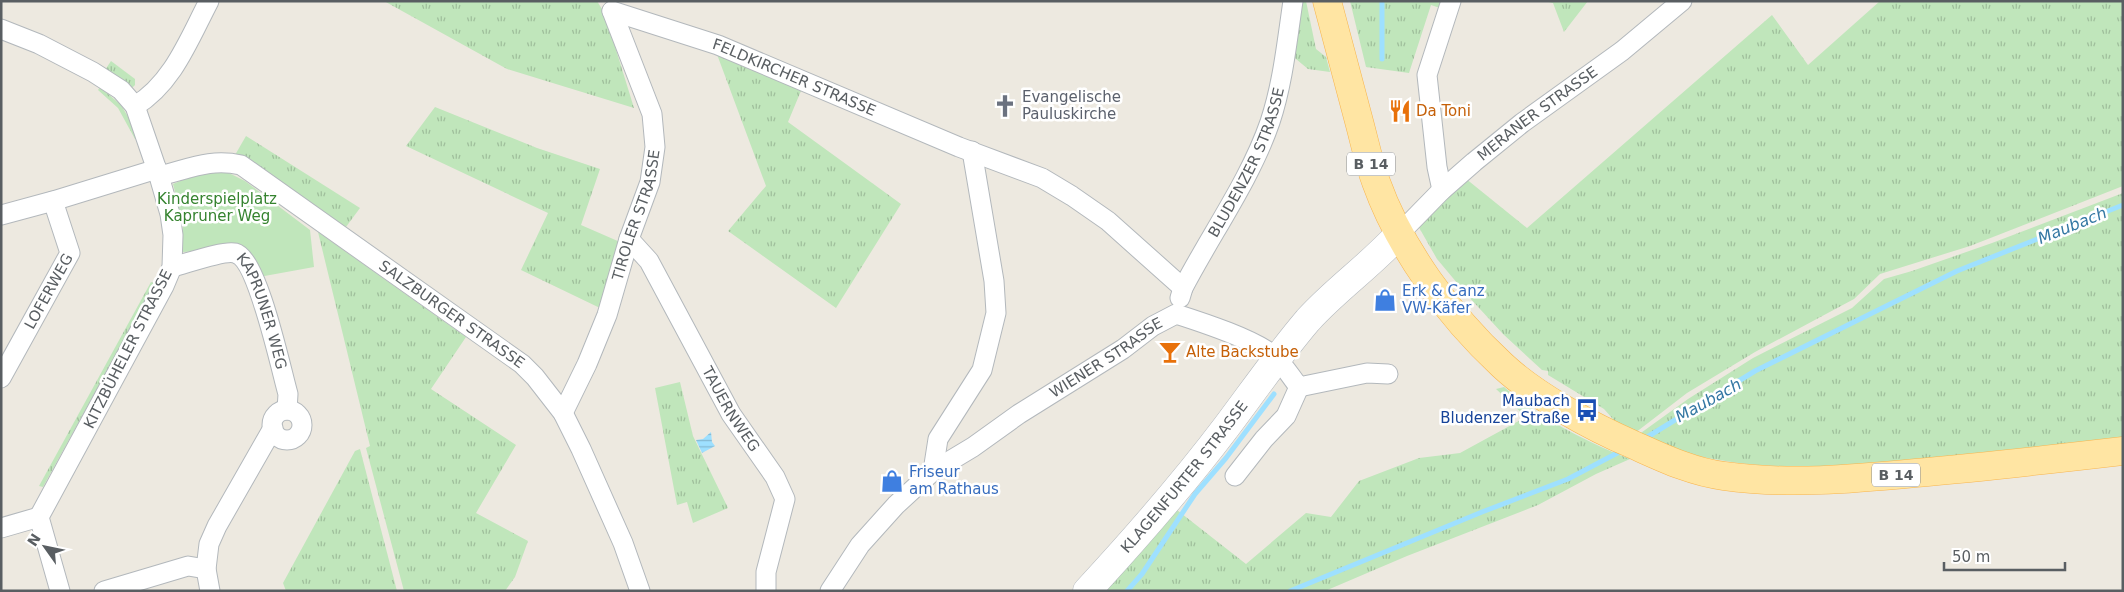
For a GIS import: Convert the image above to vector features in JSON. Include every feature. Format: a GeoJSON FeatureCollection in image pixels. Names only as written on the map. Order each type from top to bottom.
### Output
{"type":"FeatureCollection","features":[{"type":"Feature","properties":{"kind":"main road","name":"B 14"},"geometry":{"type":"LineString","coordinates":[[1327,1],[1375,181],[1399,234],[1421,269],[1464,325],[1503,366],[1529,386],[1585,421],[1648,452],[1701,471],[1722,476],[1797,481],[1878,477],[2123,451]]}},
{"type":"Feature","properties":{"kind":"street"},"geometry":{"type":"LineString","coordinates":[[135,106],[148,98],[169,76],[209,1]]}},
{"type":"Feature","properties":{"kind":"street","name":"BLUDENZER STRASSE"},"geometry":{"type":"LineString","coordinates":[[1176,314],[1183,288],[1227,209],[1265,134],[1285,55],[1293,1]]}},
{"type":"Feature","properties":{"kind":"street"},"geometry":{"type":"LineString","coordinates":[[1442,190],[1437,167],[1427,75],[1451,1]]}},
{"type":"Feature","properties":{"kind":"street","name":"MERANER STRASSE"},"geometry":{"type":"LineString","coordinates":[[1399,234],[1442,190],[1522,123],[1622,50],[1682,1]]}},
{"type":"Feature","properties":{"kind":"street","name":"FELDKIRCHER STRASSE"},"geometry":{"type":"LineString","coordinates":[[612,12],[718,45],[972,151],[1042,178],[1108,221],[1183,288]]}},
{"type":"Feature","properties":{"kind":"street","name":"TIROLER STRASSE"},"geometry":{"type":"LineString","coordinates":[[563,413],[587,364],[607,315],[629,238],[650,182],[654,147],[652,114],[612,12]]}},
{"type":"Feature","properties":{"kind":"street","name":"KITZBÜHELER STRASSE"},"geometry":{"type":"LineString","coordinates":[[1,29],[39,44],[93,72],[121,90],[135,106],[158,172],[174,235],[172,267],[142,327],[39,517]]}},
{"type":"Feature","properties":{"kind":"street"},"geometry":{"type":"LineString","coordinates":[[933,471],[938,439],[982,370],[996,313],[994,281],[972,151]]}},
{"type":"Feature","properties":{"kind":"street","name":"SALZBURGER STRASSE"},"geometry":{"type":"LineString","coordinates":[[1,215],[158,172],[213,162],[241,165],[522,364],[563,413],[623,543],[640,591]]}},
{"type":"Feature","properties":{"kind":"street","name":"LOFERWEG"},"geometry":{"type":"LineString","coordinates":[[1,378],[70,253],[53,202]]}},
{"type":"Feature","properties":{"kind":"street"},"geometry":{"type":"LineString","coordinates":[[1299,387],[1276,358],[1310,318],[1399,234]]}},
{"type":"Feature","properties":{"kind":"street","name":"TAUERNWEG"},"geometry":{"type":"LineString","coordinates":[[629,238],[649,260],[731,414],[775,477],[786,499],[766,572],[766,591]]}},
{"type":"Feature","properties":{"kind":"street","name":"KAPRUNER WEG"},"geometry":{"type":"LineString","coordinates":[[172,267],[228,253],[240,256],[248,264],[257,283],[288,394],[287,410]]}},
{"type":"Feature","properties":{"kind":"street","name":"WIENER STRASSE"},"geometry":{"type":"LineString","coordinates":[[830,591],[860,545],[896,505],[933,471],[973,447],[1018,414],[1123,349],[1154,326],[1176,314],[1230,334],[1267,351],[1276,358]]}},
{"type":"Feature","properties":{"kind":"street","name":"KLAGENFURTER STRASSE"},"geometry":{"type":"LineString","coordinates":[[1087,591],[1142,530],[1228,426],[1276,358]]}},
{"type":"Feature","properties":{"kind":"street"},"geometry":{"type":"LineString","coordinates":[[1299,387],[1367,373],[1388,374]]}},
{"type":"Feature","properties":{"kind":"street"},"geometry":{"type":"LineString","coordinates":[[1235,476],[1264,439],[1286,416],[1299,387]]}},
{"type":"Feature","properties":{"kind":"street"},"geometry":{"type":"LineString","coordinates":[[210,591],[206,569],[209,544],[217,526],[273,428],[275,416],[287,410],[296,413],[302,420],[301,431],[294,438],[284,440],[276,434],[273,428]]}},
{"type":"Feature","properties":{"kind":"street"},"geometry":{"type":"LineString","coordinates":[[1,528],[39,517],[60,591]]}},
{"type":"Feature","properties":{"kind":"street"},"geometry":{"type":"LineString","coordinates":[[104,591],[188,566],[206,569]]}},
{"type":"Feature","properties":{"kind":"green space"},"geometry":{"type":"Polygon","coordinates":[[[384,1],[597,1],[605,14],[634,108],[507,69],[384,1]]]}},
{"type":"Feature","properties":{"kind":"green space"},"geometry":{"type":"Polygon","coordinates":[[[1297,1],[1306,1],[1316,49],[1326,57],[1330,72],[1308,69],[1290,54],[1297,1]]]}},
{"type":"Feature","properties":{"kind":"green space"},"geometry":{"type":"Polygon","coordinates":[[[1350,1],[1446,1],[1443,9],[1431,5],[1409,73],[1366,67],[1350,1]]]}},
{"type":"Feature","properties":{"kind":"green space"},"geometry":{"type":"Polygon","coordinates":[[[1544,1],[1588,1],[1564,32],[1553,3],[1544,1]]]}},
{"type":"Feature","properties":{"kind":"green space"},"geometry":{"type":"Polygon","coordinates":[[[1880,1],[2123,1],[2123,186],[1970,246],[1880,274],[1854,299],[1755,352],[1687,393],[1635,433],[1620,427],[1604,409],[1548,375],[1548,371],[1542,370],[1503,334],[1437,259],[1417,224],[1465,178],[1527,228],[1772,15],[1808,65],[1880,1]]]}},
{"type":"Feature","properties":{"kind":"green space"},"geometry":{"type":"Polygon","coordinates":[[[715,49],[803,86],[788,122],[901,204],[836,308],[728,231],[766,186],[715,49]]]}},
{"type":"Feature","properties":{"kind":"green space"},"geometry":{"type":"Polygon","coordinates":[[[111,61],[135,79],[135,85],[132,88],[105,70],[111,61]]]}},
{"type":"Feature","properties":{"kind":"green space"},"geometry":{"type":"Polygon","coordinates":[[[100,87],[121,105],[140,137],[135,139],[118,108],[98,90],[100,87]]]}},
{"type":"Feature","properties":{"kind":"green space"},"geometry":{"type":"Polygon","coordinates":[[[435,107],[537,148],[600,169],[581,225],[620,242],[600,308],[521,270],[548,213],[406,146],[435,107]]]}},
{"type":"Feature","properties":{"kind":"green space"},"geometry":{"type":"Polygon","coordinates":[[[246,136],[360,208],[343,231],[235,155],[246,136]]]}},
{"type":"Feature","properties":{"kind":"green space","name":"Kinderspielplatz Kapruner Weg"},"geometry":{"type":"Polygon","coordinates":[[[205,171],[225,171],[245,181],[310,230],[314,267],[259,277],[252,260],[237,245],[221,245],[198,251],[183,252],[183,223],[173,184],[205,171]]]}},
{"type":"Feature","properties":{"kind":"green space"},"geometry":{"type":"Polygon","coordinates":[[[2123,193],[2123,438],[1861,464],[1785,466],[1748,464],[1710,458],[1674,449],[1638,435],[1688,399],[1753,358],[1852,308],[1884,279],[1992,243],[2123,193]]]}},
{"type":"Feature","properties":{"kind":"green space"},"geometry":{"type":"Polygon","coordinates":[[[318,232],[466,337],[431,389],[516,445],[476,513],[528,541],[515,577],[505,591],[404,591],[366,448],[370,446],[318,232]]]}},
{"type":"Feature","properties":{"kind":"green space"},"geometry":{"type":"Polygon","coordinates":[[[151,282],[155,283],[43,487],[39,486],[151,282]]]}},
{"type":"Feature","properties":{"kind":"green space"},"geometry":{"type":"Polygon","coordinates":[[[680,382],[693,436],[728,508],[693,523],[687,502],[677,505],[655,388],[680,382]]]}},
{"type":"Feature","properties":{"kind":"green space"},"geometry":{"type":"Polygon","coordinates":[[[1504,387],[1548,419],[1597,445],[1630,459],[1596,474],[1538,505],[1407,556],[1325,591],[1103,591],[1177,510],[1246,564],[1306,513],[1331,517],[1359,481],[1419,458],[1460,453],[1526,417],[1496,389],[1504,387]]]}},
{"type":"Feature","properties":{"kind":"green space"},"geometry":{"type":"Polygon","coordinates":[[[360,449],[397,591],[286,591],[283,583],[355,451],[360,449]]]}},
{"type":"Feature","properties":{"kind":"water"},"geometry":{"type":"Polygon","coordinates":[[[711,432],[712,442],[715,446],[702,453],[696,440],[703,439],[711,432]]]}},
{"type":"Feature","properties":{"kind":"waterway"},"geometry":{"type":"LineString","coordinates":[[1382,1],[1382,59]]}},
{"type":"Feature","properties":{"kind":"waterway","name":"Maubach"},"geometry":{"type":"LineString","coordinates":[[1644,439],[1755,371],[1957,271],[2123,205]]}},
{"type":"Feature","properties":{"kind":"waterway"},"geometry":{"type":"LineString","coordinates":[[1127,591],[1142,574],[1195,494],[1226,458],[1274,394]]}},
{"type":"Feature","properties":{"kind":"waterway","name":"Maubach"},"geometry":{"type":"LineString","coordinates":[[1290,591],[1482,512],[1568,479],[1623,450]]}},
{"type":"Feature","properties":{"kind":"place","name":"Evangelische Pauluskirche"},"geometry":{"type":"Point","coordinates":[1005,106]}},
{"type":"Feature","properties":{"kind":"place","name":"Da Toni"},"geometry":{"type":"Point","coordinates":[1400,111]}},
{"type":"Feature","properties":{"kind":"place","name":"Erk & Canz VW-Käfer"},"geometry":{"type":"Point","coordinates":[1385,300]}},
{"type":"Feature","properties":{"kind":"place","name":"Alte Backstube"},"geometry":{"type":"Point","coordinates":[1170,352]}},
{"type":"Feature","properties":{"kind":"place","name":"Maubach Bludenzer Straße"},"geometry":{"type":"Point","coordinates":[1587,410]}},
{"type":"Feature","properties":{"kind":"place","name":"Friseur am Rathaus"},"geometry":{"type":"Point","coordinates":[892,481]}}]}
